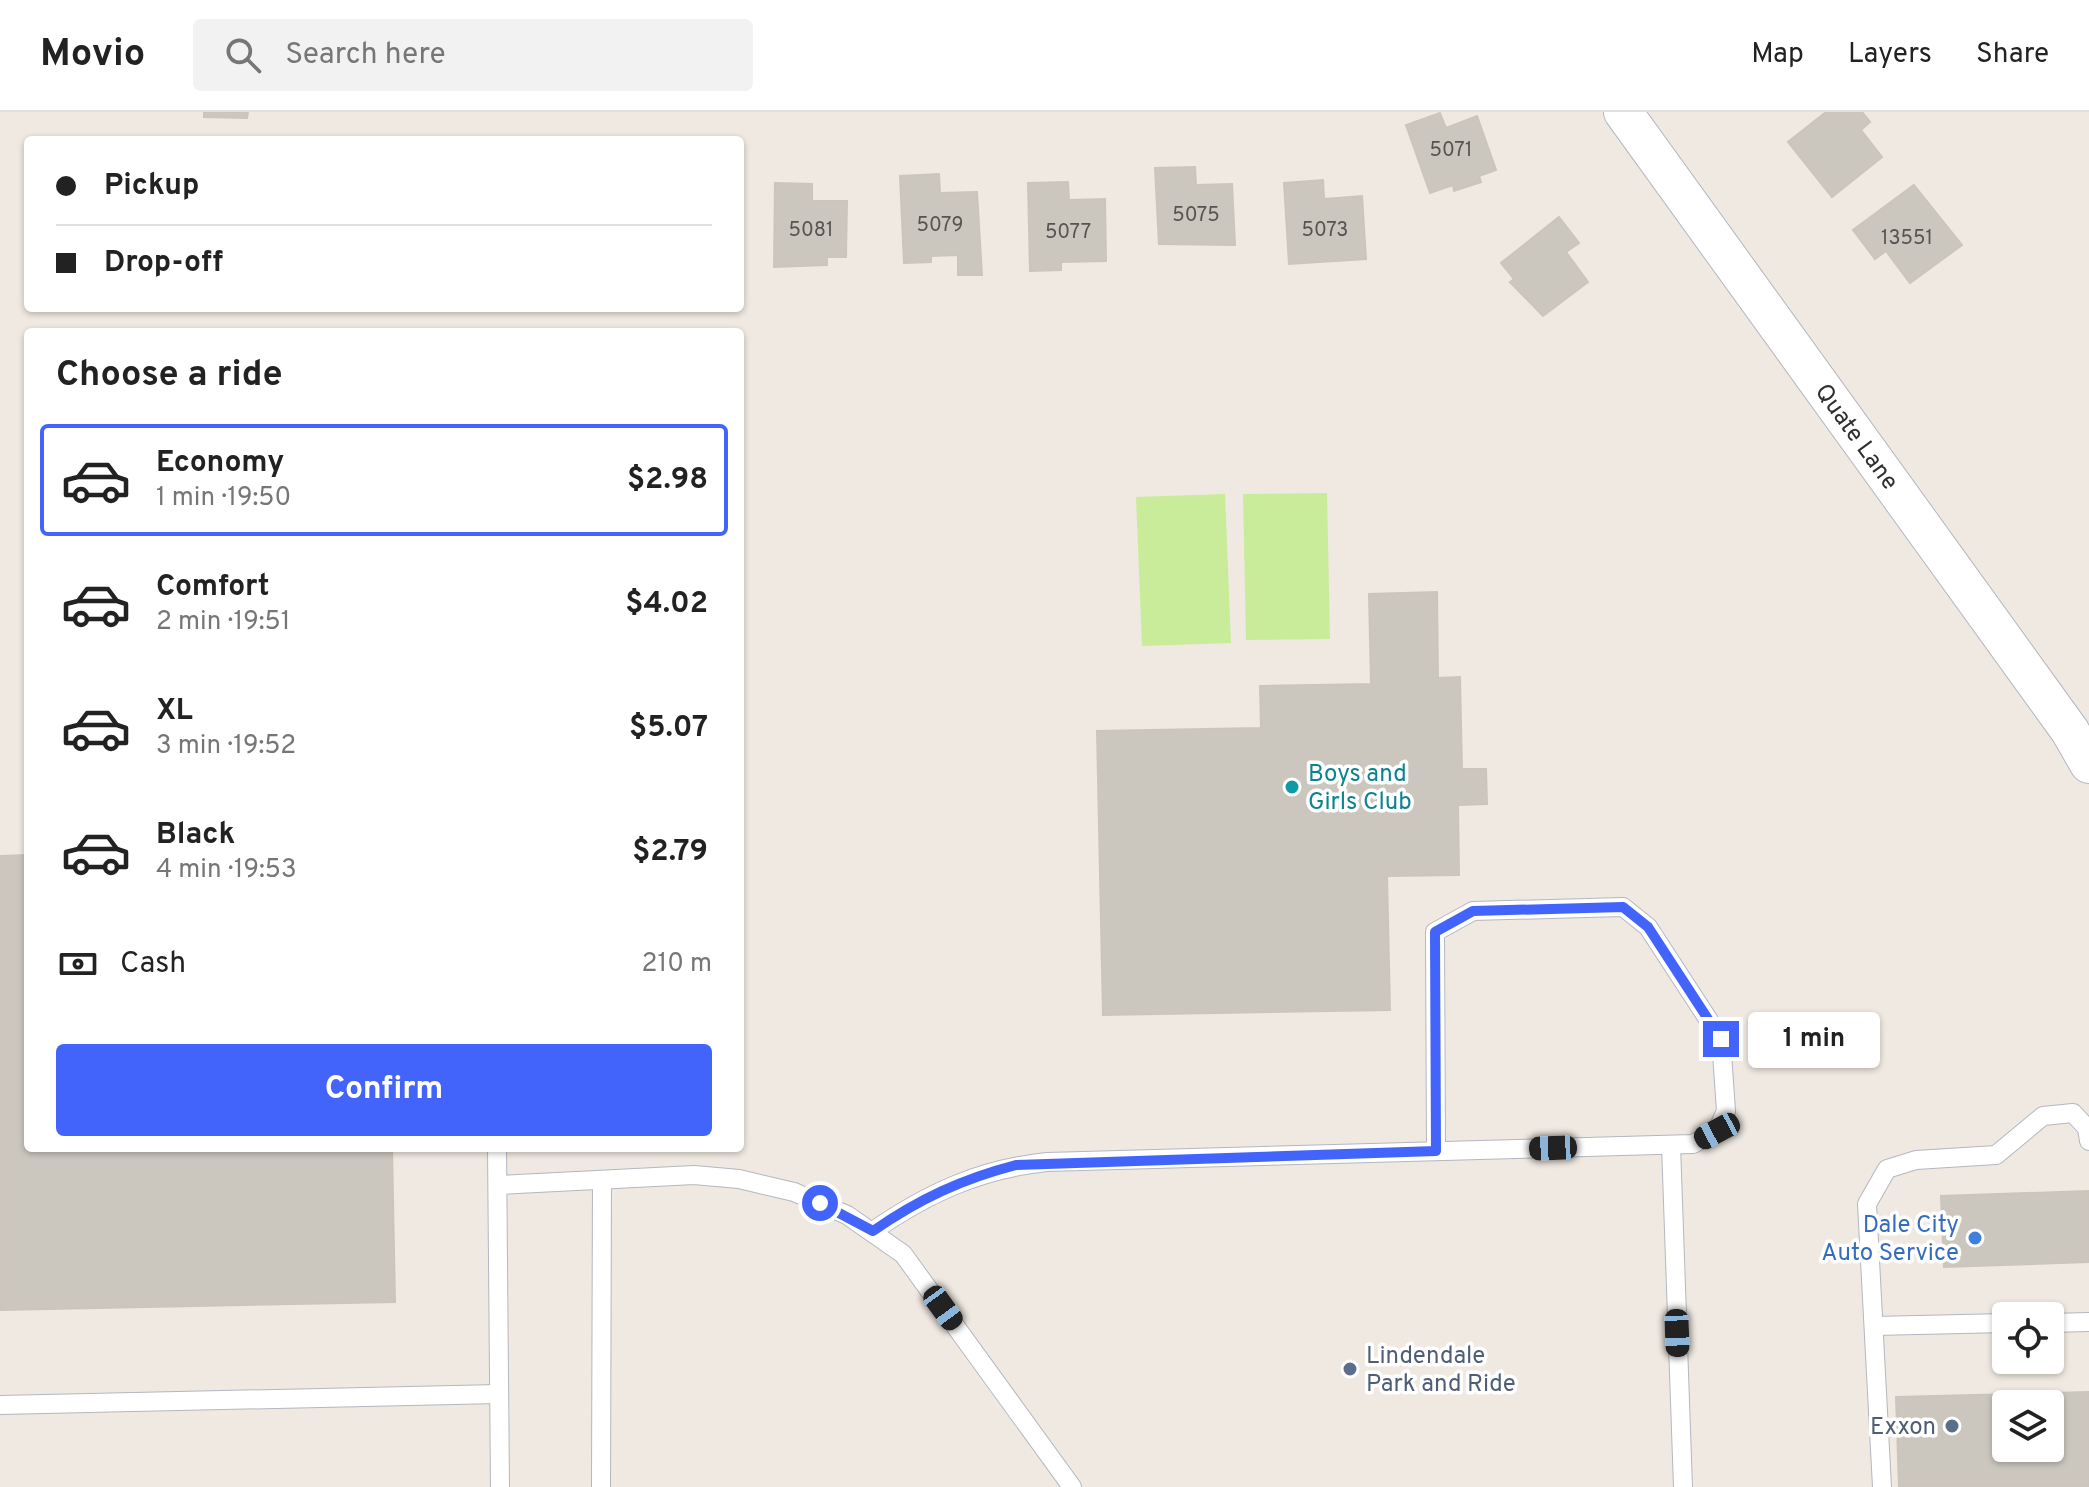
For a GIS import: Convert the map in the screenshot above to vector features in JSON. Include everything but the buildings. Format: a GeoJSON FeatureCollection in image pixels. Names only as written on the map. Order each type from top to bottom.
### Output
{"type":"FeatureCollection","features":[{"type":"Feature","properties":{"kind":"street","name":"Quate Lane"},"geometry":{"type":"LineString","coordinates":[[1623,112],[2070,731],[2089,764]]}},
{"type":"Feature","properties":{"kind":"lane"},"geometry":{"type":"LineString","coordinates":[[873,1231],[929,1195],[965,1179],[1016,1165],[1693,1144],[1717,1131],[1726,1111],[1721,1039],[1648,927],[1623,907],[1473,911],[1435,932],[1436,1151]]}},
{"type":"Feature","properties":{"kind":"lane"},"geometry":{"type":"LineString","coordinates":[[1882,1487],[1867,1204],[1887,1169],[1916,1160],[1996,1155],[2043,1116],[2073,1113],[2087,1128],[2089,1141]]}},
{"type":"Feature","properties":{"kind":"lane"},"geometry":{"type":"LineString","coordinates":[[1671,1145],[1683,1487]]}},
{"type":"Feature","properties":{"kind":"lane"},"geometry":{"type":"LineString","coordinates":[[497,1152],[500,1487]]}},
{"type":"Feature","properties":{"kind":"lane"},"geometry":{"type":"LineString","coordinates":[[498,1185],[694,1175],[739,1179],[794,1192],[847,1215],[903,1254],[1072,1487]]}},
{"type":"Feature","properties":{"kind":"lane"},"geometry":{"type":"LineString","coordinates":[[601,1487],[602,1180]]}},
{"type":"Feature","properties":{"kind":"lane"},"geometry":{"type":"LineString","coordinates":[[2064,1323],[2089,1322]]}},
{"type":"Feature","properties":{"kind":"lane"},"geometry":{"type":"LineString","coordinates":[[1874,1326],[1992,1323]]}},
{"type":"Feature","properties":{"kind":"lane"},"geometry":{"type":"LineString","coordinates":[[0,1405],[499,1394]]}},
{"type":"Feature","properties":{"kind":"green space"},"geometry":{"type":"Polygon","coordinates":[[[1327,493],[1330,639],[1246,640],[1243,494],[1327,493]]]}},
{"type":"Feature","properties":{"kind":"green space"},"geometry":{"type":"Polygon","coordinates":[[[1225,494],[1231,643],[1142,646],[1136,497],[1225,494]]]}},
{"type":"Feature","properties":{"kind":"place","name":"Boys and Girls Club"},"geometry":{"type":"Point","coordinates":[1292,787]}},
{"type":"Feature","properties":{"kind":"place","name":"Dale City Auto Service"},"geometry":{"type":"Point","coordinates":[1975,1238]}},
{"type":"Feature","properties":{"kind":"place","name":"Lindendale Park and Ride"},"geometry":{"type":"Point","coordinates":[1350,1369]}},
{"type":"Feature","properties":{"kind":"place","name":"Exxon"},"geometry":{"type":"Point","coordinates":[1952,1426]}},
{"type":"Feature","properties":{"kind":"route"},"geometry":{"type":"LineString","coordinates":[[820,1203],[873,1231],[917,1201],[965,1179],[1016,1165],[1436,1151],[1435,932],[1473,911],[1623,907],[1648,927],[1721,1039]]}}]}
